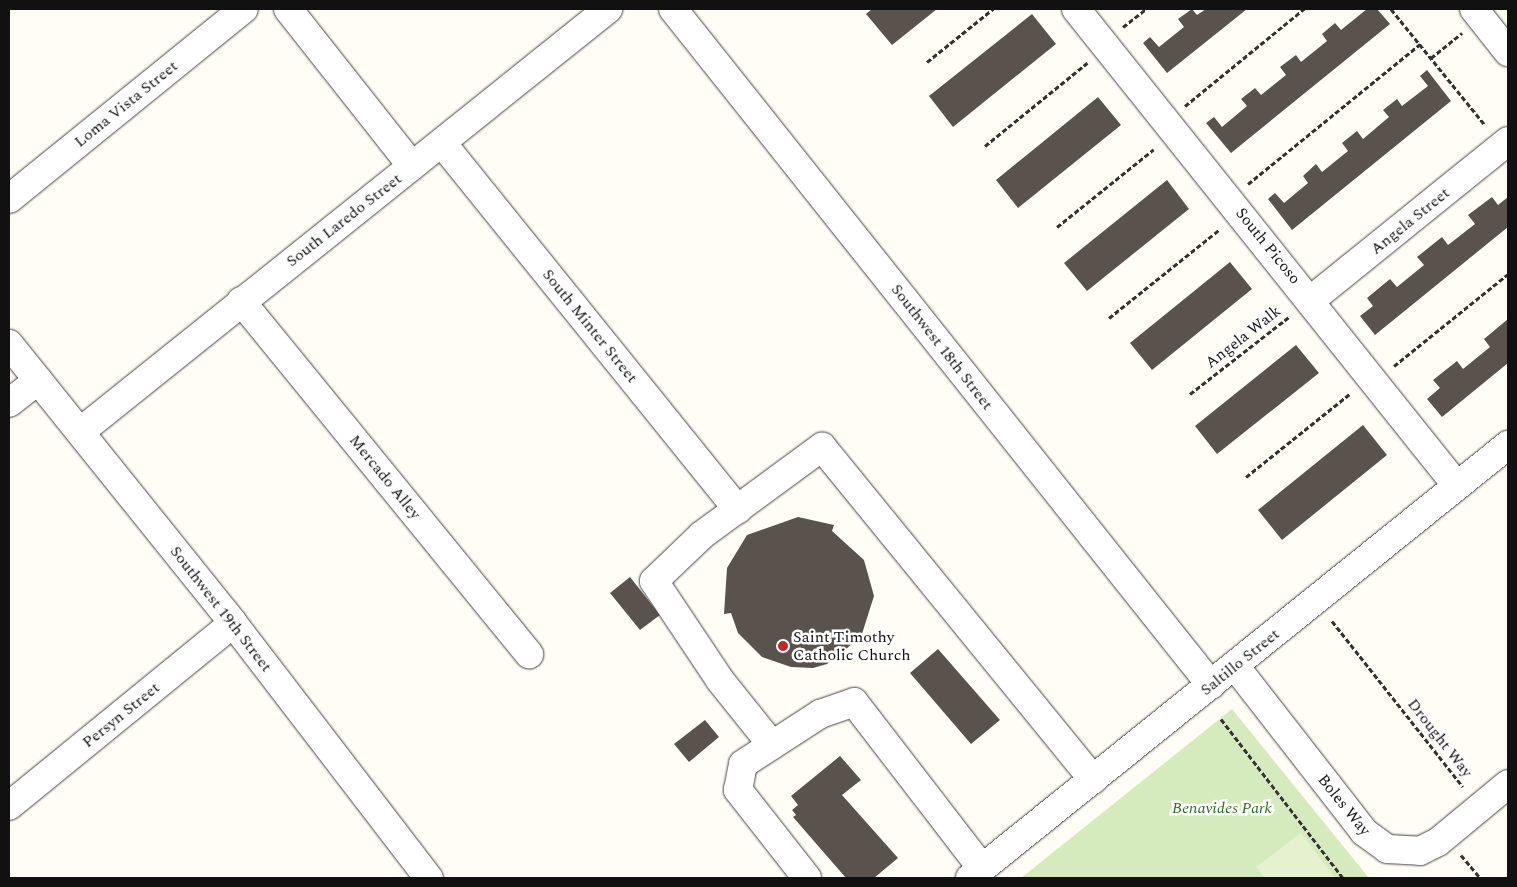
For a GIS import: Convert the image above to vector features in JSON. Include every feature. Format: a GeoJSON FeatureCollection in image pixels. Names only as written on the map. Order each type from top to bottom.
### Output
{"type":"FeatureCollection","features":[{"type":"Feature","properties":{"kind":"street","name":"Loma Vista Street"},"geometry":{"type":"LineString","coordinates":[[9,199],[244,9]]}},
{"type":"Feature","properties":{"kind":"street"},"geometry":{"type":"LineString","coordinates":[[288,9],[412,166]]}},
{"type":"Feature","properties":{"kind":"street","name":"South Laredo Street"},"geometry":{"type":"LineString","coordinates":[[80,432],[241,301],[442,143],[608,9]]}},
{"type":"Feature","properties":{"kind":"street","name":"Southwest 18th Street"},"geometry":{"type":"LineString","coordinates":[[673,9],[1211,685]]}},
{"type":"Feature","properties":{"kind":"street","name":"South Picoso"},"geometry":{"type":"LineString","coordinates":[[1076,9],[1312,300],[1457,486]]}},
{"type":"Feature","properties":{"kind":"street"},"geometry":{"type":"LineString","coordinates":[[1477,13],[1508,52]]}},
{"type":"Feature","properties":{"kind":"street","name":"South Minter Street"},"geometry":{"type":"LineString","coordinates":[[442,143],[738,510]]}},
{"type":"Feature","properties":{"kind":"street","name":"Angela Street"},"geometry":{"type":"LineString","coordinates":[[1312,300],[1505,144]]}},
{"type":"Feature","properties":{"kind":"street","name":"Mercado Alley"},"geometry":{"type":"LineString","coordinates":[[241,301],[529,654]]}},
{"type":"Feature","properties":{"kind":"street","name":"Southwest 19th Street"},"geometry":{"type":"LineString","coordinates":[[9,344],[233,623],[422,876]]}},
{"type":"Feature","properties":{"kind":"street"},"geometry":{"type":"LineString","coordinates":[[9,403],[38,380]]}},
{"type":"Feature","properties":{"kind":"street"},"geometry":{"type":"LineString","coordinates":[[772,745],[720,680],[654,581],[702,535],[822,447],[1093,780]]}},
{"type":"Feature","properties":{"kind":"street","name":"Saltillo Street"},"geometry":{"type":"LineString","coordinates":[[976,873],[1457,486],[1505,454]]}},
{"type":"Feature","properties":{"kind":"street","name":"Persyn Street"},"geometry":{"type":"LineString","coordinates":[[9,806],[233,623]]}},
{"type":"Feature","properties":{"kind":"street","name":"Boles Way"},"geometry":{"type":"LineString","coordinates":[[1235,666],[1364,832],[1387,849],[1420,851],[1438,842],[1508,784]]}},
{"type":"Feature","properties":{"kind":"street"},"geometry":{"type":"LineString","coordinates":[[807,878],[738,790],[743,764],[820,714],[854,702],[976,873]]}},
{"type":"Feature","properties":{"kind":"path"},"geometry":{"type":"LineString","coordinates":[[927,62],[992,9]]}},
{"type":"Feature","properties":{"kind":"path"},"geometry":{"type":"LineString","coordinates":[[1057,227],[1304,9]]}},
{"type":"Feature","properties":{"kind":"path"},"geometry":{"type":"LineString","coordinates":[[1391,9],[1505,144]]}},
{"type":"Feature","properties":{"kind":"path"},"geometry":{"type":"LineString","coordinates":[[1431,58],[1477,13]]}},
{"type":"Feature","properties":{"kind":"path"},"geometry":{"type":"LineString","coordinates":[[985,146],[1088,62],[1104,43]]}},
{"type":"Feature","properties":{"kind":"path"},"geometry":{"type":"LineString","coordinates":[[1108,318],[1420,44]]}},
{"type":"Feature","properties":{"kind":"path"},"geometry":{"type":"LineString","coordinates":[[1246,476],[1372,377],[1387,372],[1508,274]]}},
{"type":"Feature","properties":{"kind":"path","name":"Angela Walk"},"geometry":{"type":"LineString","coordinates":[[1190,394],[1312,300]]}},
{"type":"Feature","properties":{"kind":"path","name":"Drought Way"},"geometry":{"type":"LineString","coordinates":[[1330,619],[1479,808]]}},
{"type":"Feature","properties":{"kind":"path"},"geometry":{"type":"LineString","coordinates":[[1222,719],[1343,878]]}},
{"type":"Feature","properties":{"kind":"path"},"geometry":{"type":"LineString","coordinates":[[1458,851],[1480,878]]}},
{"type":"Feature","properties":{"kind":"green space","name":"Benavides Park"},"geometry":{"type":"Polygon","coordinates":[[[1232,709],[1369,878],[1021,878],[1232,709]]]}},
{"type":"Feature","properties":{"kind":"green space"},"geometry":{"type":"Polygon","coordinates":[[[1301,833],[1335,878],[1265,878],[1256,867],[1301,833]]]}},
{"type":"Feature","properties":{"kind":"building"},"geometry":{"type":"Polygon","coordinates":[[[872,9],[937,9],[892,45],[866,14],[872,9]]]}},
{"type":"Feature","properties":{"kind":"building"},"geometry":{"type":"Polygon","coordinates":[[[1192,9],[1197,15],[1206,9],[1247,9],[1167,73],[1143,43],[1150,37],[1159,47],[1184,27],[1178,19],[1192,9]]]}},
{"type":"Feature","properties":{"kind":"building"},"geometry":{"type":"Polygon","coordinates":[[[1367,9],[1377,9],[1390,24],[1231,153],[1206,123],[1214,117],[1222,127],[1247,106],[1241,99],[1255,88],[1261,95],[1286,75],[1280,67],[1296,55],[1301,62],[1327,41],[1322,34],[1335,23],[1341,30],[1367,9]]]}},
{"type":"Feature","properties":{"kind":"building"},"geometry":{"type":"Polygon","coordinates":[[[1032,14],[1056,44],[953,127],[929,96],[1032,14]]]}},
{"type":"Feature","properties":{"kind":"building"},"geometry":{"type":"Polygon","coordinates":[[[1427,70],[1451,101],[1292,230],[1268,199],[1275,193],[1284,203],[1308,183],[1303,176],[1316,164],[1322,172],[1348,151],[1342,143],[1357,131],[1363,139],[1389,117],[1383,110],[1397,99],[1402,106],[1428,86],[1420,76],[1427,70]]]}},
{"type":"Feature","properties":{"kind":"building"},"geometry":{"type":"Polygon","coordinates":[[[1098,97],[1121,125],[1018,208],[996,180],[1098,97]]]}},
{"type":"Feature","properties":{"kind":"building"},"geometry":{"type":"Polygon","coordinates":[[[1167,180],[1189,209],[1087,291],[1064,263],[1167,180]]]}},
{"type":"Feature","properties":{"kind":"building"},"geometry":{"type":"Polygon","coordinates":[[[1492,197],[1498,205],[1508,197],[1508,227],[1375,335],[1360,316],[1373,306],[1367,298],[1390,279],[1397,287],[1424,265],[1417,257],[1442,237],[1448,245],[1475,224],[1468,215],[1492,197]]]}},
{"type":"Feature","properties":{"kind":"building"},"geometry":{"type":"Polygon","coordinates":[[[1230,262],[1252,289],[1152,370],[1130,343],[1230,262]]]}},
{"type":"Feature","properties":{"kind":"building"},"geometry":{"type":"Polygon","coordinates":[[[1508,319],[1508,363],[1442,417],[1427,399],[1440,388],[1433,380],[1457,361],[1463,369],[1490,347],[1484,339],[1508,319]]]}},
{"type":"Feature","properties":{"kind":"building"},"geometry":{"type":"Polygon","coordinates":[[[1296,345],[1319,373],[1217,454],[1195,426],[1296,345]]]}},
{"type":"Feature","properties":{"kind":"building"},"geometry":{"type":"Polygon","coordinates":[[[1363,425],[1387,455],[1282,540],[1258,510],[1363,425]]]}},
{"type":"Feature","properties":{"kind":"building"},"geometry":{"type":"Polygon","coordinates":[[[798,517],[834,525],[832,531],[864,560],[874,596],[861,637],[827,664],[813,668],[791,667],[762,657],[738,633],[731,613],[724,614],[727,568],[747,535],[798,517]]]}},
{"type":"Feature","properties":{"kind":"building"},"geometry":{"type":"Polygon","coordinates":[[[630,577],[660,615],[640,630],[610,593],[630,577]]]}},
{"type":"Feature","properties":{"kind":"building"},"geometry":{"type":"Polygon","coordinates":[[[938,649],[1000,720],[971,744],[910,673],[938,649]]]}},
{"type":"Feature","properties":{"kind":"building"},"geometry":{"type":"Polygon","coordinates":[[[705,720],[719,737],[689,762],[674,744],[705,720]]]}},
{"type":"Feature","properties":{"kind":"building"},"geometry":{"type":"Polygon","coordinates":[[[840,756],[861,780],[842,795],[898,858],[874,878],[846,878],[793,817],[796,815],[792,810],[798,805],[791,796],[840,756]]]}},
{"type":"Feature","properties":{"kind":"place","name":"Saint Timothy Catholic Church"},"geometry":{"type":"Point","coordinates":[783,646]}}]}
